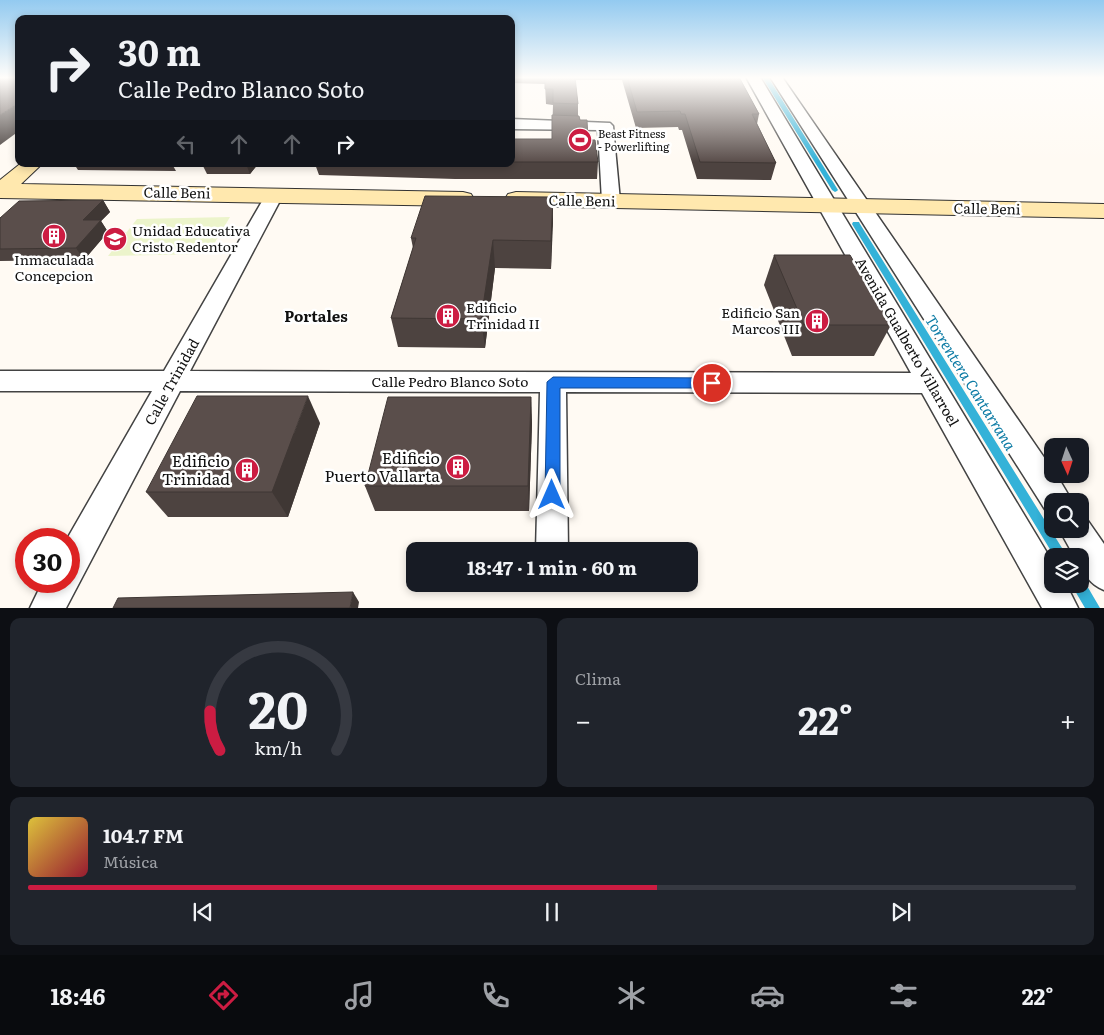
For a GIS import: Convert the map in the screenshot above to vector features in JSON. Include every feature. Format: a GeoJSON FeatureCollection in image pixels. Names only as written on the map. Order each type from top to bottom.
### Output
{"type":"FeatureCollection","features":[{"type":"Feature","properties":{"kind":"main road"},"geometry":{"type":"LineString","coordinates":[[0,190],[28,167]]}},
{"type":"Feature","properties":{"kind":"main road","name":"Calle Beni"},"geometry":{"type":"LineString","coordinates":[[0,190],[1104,211]]}},
{"type":"Feature","properties":{"kind":"street","name":"Avenida Gualberto Villarroel"},"geometry":{"type":"LineString","coordinates":[[770,105],[1061,608]]}},
{"type":"Feature","properties":{"kind":"street"},"geometry":{"type":"LineString","coordinates":[[796,105],[1052,493]]}},
{"type":"Feature","properties":{"kind":"street"},"geometry":{"type":"LineString","coordinates":[[515,124],[605,126],[611,201]]}},
{"type":"Feature","properties":{"kind":"street","name":"Calle Trinidad"},"geometry":{"type":"LineString","coordinates":[[80,548],[274,195]]}},
{"type":"Feature","properties":{"kind":"street","name":"Calle Pedro Blanco Soto"},"geometry":{"type":"LineString","coordinates":[[0,381],[930,383]]}},
{"type":"Feature","properties":{"kind":"street"},"geometry":{"type":"LineString","coordinates":[[552,542],[553,382]]}},
{"type":"Feature","properties":{"kind":"street"},"geometry":{"type":"LineString","coordinates":[[1081,538],[1104,573]]}},
{"type":"Feature","properties":{"kind":"street"},"geometry":{"type":"LineString","coordinates":[[47,608],[55,593]]}},
{"type":"Feature","properties":{"kind":"green space"},"geometry":{"type":"Polygon","coordinates":[[[230,217],[208,254],[108,256],[137,219],[230,217]]]}},
{"type":"Feature","properties":{"kind":"building"},"geometry":{"type":"Polygon","coordinates":[[[0,105],[15,105],[15,106],[0,115],[0,105]]]}},
{"type":"Feature","properties":{"kind":"building"},"geometry":{"type":"Polygon","coordinates":[[[635,105],[754,105],[759,114],[752,114],[776,163],[700,162],[685,114],[681,114],[680,111],[637,112],[635,105]]]}},
{"type":"Feature","properties":{"kind":"building"},"geometry":{"type":"Polygon","coordinates":[[[552,115],[579,116],[580,120],[587,120],[588,140],[595,140],[598,162],[515,162],[515,139],[552,139],[552,115]]]}},
{"type":"Feature","properties":{"kind":"building"},"geometry":{"type":"Polygon","coordinates":[[[425,196],[553,197],[551,241],[493,240],[481,319],[391,318],[416,238],[411,238],[425,196]]]}},
{"type":"Feature","properties":{"kind":"building"},"geometry":{"type":"Polygon","coordinates":[[[103,200],[83,220],[101,220],[76,248],[0,249],[0,218],[19,201],[103,200]]]}},
{"type":"Feature","properties":{"kind":"building"},"geometry":{"type":"Polygon","coordinates":[[[774,255],[850,255],[891,325],[804,325],[774,255]]]}},
{"type":"Feature","properties":{"kind":"building"},"geometry":{"type":"Polygon","coordinates":[[[197,396],[308,396],[272,492],[146,492],[197,396]]]}},
{"type":"Feature","properties":{"kind":"building","name":"Edificio Puerto Vallarta"},"geometry":{"type":"Polygon","coordinates":[[[388,397],[531,397],[528,486],[365,486],[388,397]]]}},
{"type":"Feature","properties":{"kind":"building"},"geometry":{"type":"Polygon","coordinates":[[[353,592],[350,608],[113,608],[118,598],[353,592]]]}},
{"type":"Feature","properties":{"kind":"waterway","name":"Torrentera Cantarrana"},"geometry":{"type":"LineString","coordinates":[[783,105],[835,190]]}},
{"type":"Feature","properties":{"kind":"waterway","name":"Torrentera Cantarrana"},"geometry":{"type":"LineString","coordinates":[[856,224],[1056,548]]}},
{"type":"Feature","properties":{"kind":"waterway","name":"Torrentera Cantarrana"},"geometry":{"type":"LineString","coordinates":[[1084,593],[1093,608]]}},
{"type":"Feature","properties":{"kind":"place","name":"Beast Fitness - Powerlifting"},"geometry":{"type":"Point","coordinates":[580,140]}},
{"type":"Feature","properties":{"kind":"place","name":"Inmaculada Concepcion"},"geometry":{"type":"Point","coordinates":[54,236]}},
{"type":"Feature","properties":{"kind":"place","name":"Unidad Educativa Cristo Redentor"},"geometry":{"type":"Point","coordinates":[115,239]}},
{"type":"Feature","properties":{"kind":"place","name":"Edificio Trinidad II"},"geometry":{"type":"Point","coordinates":[448,316]}},
{"type":"Feature","properties":{"kind":"place","name":"Edificio San Marcos III"},"geometry":{"type":"Point","coordinates":[817,321]}},
{"type":"Feature","properties":{"kind":"place","name":"Edificio Puerto Vallarta"},"geometry":{"type":"Point","coordinates":[458,467]}},
{"type":"Feature","properties":{"kind":"place","name":"Edificio Trinidad"},"geometry":{"type":"Point","coordinates":[247,470]}},
{"type":"Feature","properties":{"kind":"district","name":"Portales"},"geometry":{"type":"Point","coordinates":[316,317]}},
{"type":"Feature","properties":{"kind":"route"},"geometry":{"type":"LineString","coordinates":[[552,495],[553,382],[712,383]]}}]}
